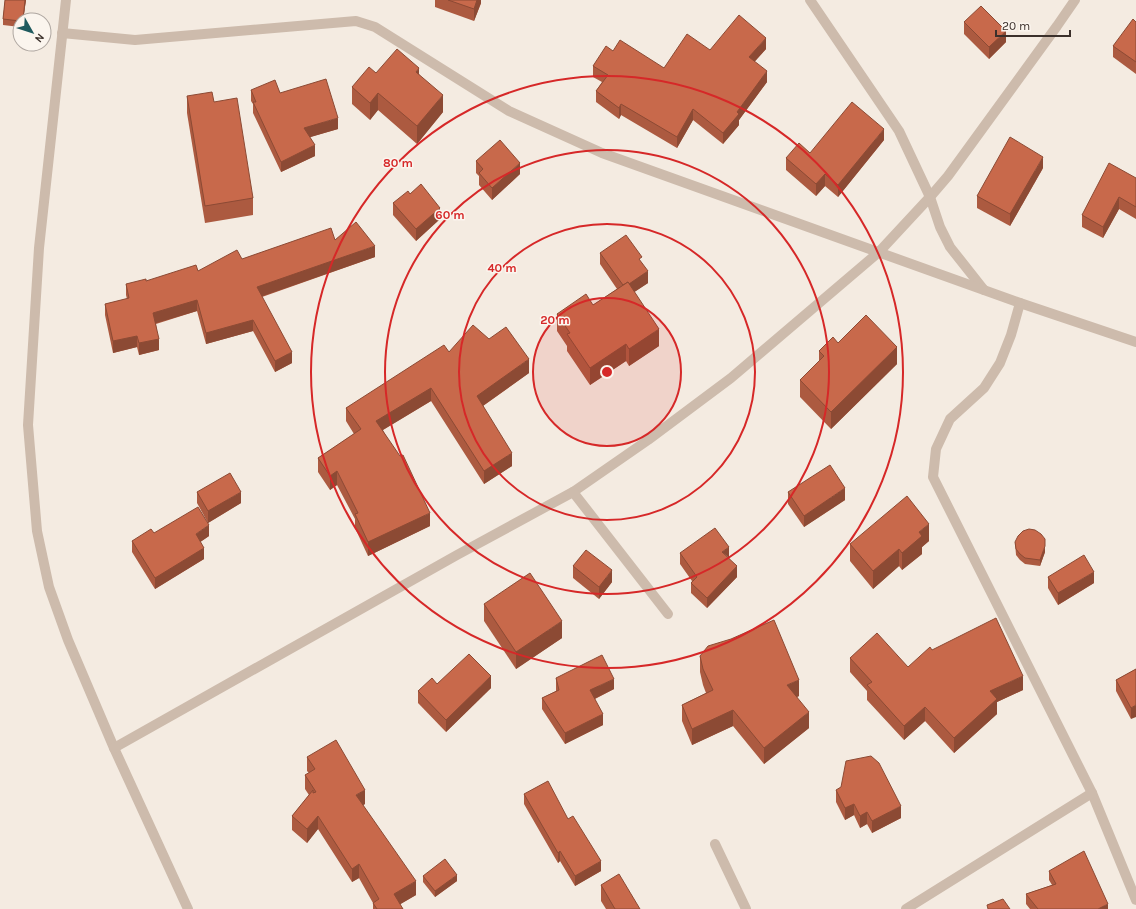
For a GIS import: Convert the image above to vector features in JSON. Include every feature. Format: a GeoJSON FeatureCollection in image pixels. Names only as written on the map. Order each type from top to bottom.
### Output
{"type":"FeatureCollection","features":[{"type":"Feature","properties":{"kind":"street"},"geometry":{"type":"LineString","coordinates":[[66,0],[39,248],[29,432],[37,531],[49,587],[68,640],[114,748],[188,909]]}},
{"type":"Feature","properties":{"kind":"street"},"geometry":{"type":"LineString","coordinates":[[810,0],[900,131],[930,197],[940,227],[950,247],[984,290]]}},
{"type":"Feature","properties":{"kind":"street"},"geometry":{"type":"LineString","coordinates":[[114,748],[457,555],[573,492],[648,440],[731,378],[879,252],[930,197],[948,176],[1053,33],[1075,0]]}},
{"type":"Feature","properties":{"kind":"street"},"geometry":{"type":"LineString","coordinates":[[62,33],[135,40],[356,21],[375,27],[509,111],[602,153],[1020,304],[1136,342]]}},
{"type":"Feature","properties":{"kind":"street"},"geometry":{"type":"LineString","coordinates":[[1020,304],[1011,335],[1000,363],[984,388],[950,419],[936,449],[933,477],[1092,793],[1136,900]]}},
{"type":"Feature","properties":{"kind":"street"},"geometry":{"type":"LineString","coordinates":[[573,492],[668,614]]}},
{"type":"Feature","properties":{"kind":"street"},"geometry":{"type":"LineString","coordinates":[[906,909],[1092,793]]}},
{"type":"Feature","properties":{"kind":"street"},"geometry":{"type":"LineString","coordinates":[[715,844],[746,909]]}},
{"type":"Feature","properties":{"kind":"building"},"geometry":{"type":"Polygon","coordinates":[[[5,0],[25,0],[24,12],[12,12],[12,20],[3,19],[5,0]]]}},
{"type":"Feature","properties":{"kind":"building"},"geometry":{"type":"Polygon","coordinates":[[[448,0],[477,0],[474,9],[448,0]]]}},
{"type":"Feature","properties":{"kind":"building"},"geometry":{"type":"Polygon","coordinates":[[[981,6],[1006,31],[989,47],[964,22],[981,6]]]}},
{"type":"Feature","properties":{"kind":"building"},"geometry":{"type":"Polygon","coordinates":[[[739,15],[766,38],[749,57],[767,71],[737,112],[739,114],[723,133],[693,109],[677,137],[621,104],[619,108],[596,91],[608,75],[593,66],[606,46],[613,51],[620,40],[664,68],[687,34],[710,50],[739,15]]]}},
{"type":"Feature","properties":{"kind":"building"},"geometry":{"type":"Polygon","coordinates":[[[1133,19],[1136,22],[1136,62],[1113,46],[1133,19]]]}},
{"type":"Feature","properties":{"kind":"building"},"geometry":{"type":"Polygon","coordinates":[[[397,49],[419,68],[416,72],[443,95],[417,126],[378,93],[370,103],[352,87],[369,67],[376,73],[397,49]]]}},
{"type":"Feature","properties":{"kind":"building"},"geometry":{"type":"Polygon","coordinates":[[[326,79],[338,118],[304,128],[315,145],[281,162],[253,102],[256,102],[251,90],[275,80],[280,93],[326,79]]]}},
{"type":"Feature","properties":{"kind":"building"},"geometry":{"type":"Polygon","coordinates":[[[212,92],[214,102],[237,98],[253,198],[205,206],[187,96],[212,92]]]}},
{"type":"Feature","properties":{"kind":"building"},"geometry":{"type":"Polygon","coordinates":[[[852,102],[884,129],[838,185],[825,174],[816,184],[786,158],[799,143],[810,153],[852,102]]]}},
{"type":"Feature","properties":{"kind":"building"},"geometry":{"type":"Polygon","coordinates":[[[1010,137],[1043,157],[1010,214],[977,196],[1010,137]]]}},
{"type":"Feature","properties":{"kind":"building"},"geometry":{"type":"Polygon","coordinates":[[[500,140],[520,163],[492,188],[479,173],[483,169],[476,161],[500,140]]]}},
{"type":"Feature","properties":{"kind":"building"},"geometry":{"type":"Polygon","coordinates":[[[1109,163],[1136,178],[1136,207],[1119,197],[1103,227],[1082,215],[1109,163]]]}},
{"type":"Feature","properties":{"kind":"building"},"geometry":{"type":"Polygon","coordinates":[[[421,184],[440,208],[416,229],[393,203],[408,191],[410,194],[421,184]]]}},
{"type":"Feature","properties":{"kind":"building"},"geometry":{"type":"Polygon","coordinates":[[[356,222],[375,246],[257,287],[292,352],[275,361],[253,320],[206,333],[197,300],[153,313],[159,339],[139,343],[137,336],[113,341],[105,304],[129,298],[126,284],[146,279],[146,281],[196,265],[198,271],[237,250],[242,259],[331,228],[335,240],[356,222]]]}},
{"type":"Feature","properties":{"kind":"building"},"geometry":{"type":"Polygon","coordinates":[[[626,235],[642,257],[639,259],[648,271],[629,284],[628,282],[623,285],[600,253],[626,235]]]}},
{"type":"Feature","properties":{"kind":"building"},"geometry":{"type":"Polygon","coordinates":[[[628,282],[659,329],[629,349],[626,344],[590,368],[567,334],[570,333],[557,314],[586,294],[593,305],[628,282]]]}},
{"type":"Feature","properties":{"kind":"building"},"geometry":{"type":"Polygon","coordinates":[[[866,315],[897,347],[831,412],[800,380],[824,356],[819,351],[833,337],[838,343],[866,315]]]}},
{"type":"Feature","properties":{"kind":"building"},"geometry":{"type":"Polygon","coordinates":[[[473,325],[489,339],[506,327],[529,359],[477,396],[512,453],[484,471],[431,388],[376,421],[400,456],[403,455],[430,513],[368,542],[355,514],[358,513],[337,471],[330,476],[318,458],[361,429],[346,408],[444,345],[449,352],[473,325]]]}},
{"type":"Feature","properties":{"kind":"building"},"geometry":{"type":"Polygon","coordinates":[[[830,465],[845,488],[804,516],[788,492],[830,465]]]}},
{"type":"Feature","properties":{"kind":"building"},"geometry":{"type":"Polygon","coordinates":[[[230,473],[241,492],[208,511],[197,492],[230,473]]]}},
{"type":"Feature","properties":{"kind":"building"},"geometry":{"type":"Polygon","coordinates":[[[907,496],[929,524],[919,532],[922,536],[902,553],[899,549],[873,571],[850,544],[907,496]]]}},
{"type":"Feature","properties":{"kind":"building"},"geometry":{"type":"Polygon","coordinates":[[[198,507],[209,525],[196,534],[204,548],[155,578],[132,541],[151,529],[154,533],[198,507]]]}},
{"type":"Feature","properties":{"kind":"building"},"geometry":{"type":"Polygon","coordinates":[[[715,528],[729,547],[722,552],[737,566],[707,598],[691,583],[697,577],[680,553],[715,528]]]}},
{"type":"Feature","properties":{"kind":"building"},"geometry":{"type":"Polygon","coordinates":[[[1029,529],[1035,530],[1045,539],[1045,546],[1040,560],[1025,558],[1016,549],[1015,542],[1018,536],[1023,531],[1029,529]]]}},
{"type":"Feature","properties":{"kind":"building"},"geometry":{"type":"Polygon","coordinates":[[[586,550],[612,570],[599,587],[573,566],[586,550]]]}},
{"type":"Feature","properties":{"kind":"building"},"geometry":{"type":"Polygon","coordinates":[[[1084,555],[1094,572],[1058,593],[1048,577],[1084,555]]]}},
{"type":"Feature","properties":{"kind":"building"},"geometry":{"type":"Polygon","coordinates":[[[530,573],[562,621],[516,652],[484,604],[530,573]]]}},
{"type":"Feature","properties":{"kind":"building"},"geometry":{"type":"Polygon","coordinates":[[[996,618],[1023,676],[990,691],[997,699],[954,738],[925,707],[904,726],[867,685],[872,682],[850,658],[877,633],[908,667],[930,647],[932,650],[996,618]]]}},
{"type":"Feature","properties":{"kind":"building"},"geometry":{"type":"Polygon","coordinates":[[[774,620],[799,680],[787,685],[809,712],[764,748],[733,710],[692,729],[682,705],[713,690],[703,669],[700,656],[708,646],[731,639],[774,620]]]}},
{"type":"Feature","properties":{"kind":"building"},"geometry":{"type":"Polygon","coordinates":[[[469,654],[491,676],[446,720],[418,691],[432,678],[437,684],[469,654]]]}},
{"type":"Feature","properties":{"kind":"building"},"geometry":{"type":"Polygon","coordinates":[[[602,655],[614,679],[590,690],[603,714],[565,733],[542,698],[559,690],[556,678],[602,655]]]}},
{"type":"Feature","properties":{"kind":"building"},"geometry":{"type":"Polygon","coordinates":[[[1136,669],[1136,705],[1131,708],[1116,680],[1136,669]]]}},
{"type":"Feature","properties":{"kind":"building"},"geometry":{"type":"Polygon","coordinates":[[[336,740],[365,790],[356,795],[416,881],[394,894],[403,909],[377,909],[373,903],[379,899],[359,864],[352,869],[318,816],[307,829],[292,816],[313,790],[313,793],[316,792],[305,775],[315,769],[307,757],[336,740]]]}},
{"type":"Feature","properties":{"kind":"building"},"geometry":{"type":"Polygon","coordinates":[[[871,756],[879,763],[901,806],[872,821],[867,812],[860,816],[854,804],[845,808],[836,790],[841,787],[846,761],[871,756]]]}},
{"type":"Feature","properties":{"kind":"building"},"geometry":{"type":"Polygon","coordinates":[[[548,781],[568,819],[573,816],[601,861],[575,876],[560,851],[558,853],[524,794],[548,781]]]}},
{"type":"Feature","properties":{"kind":"building"},"geometry":{"type":"Polygon","coordinates":[[[1084,851],[1108,904],[1098,909],[1038,909],[1026,894],[1056,884],[1049,871],[1084,851]]]}},
{"type":"Feature","properties":{"kind":"building"},"geometry":{"type":"Polygon","coordinates":[[[445,859],[457,875],[435,891],[423,876],[445,859]]]}},
{"type":"Feature","properties":{"kind":"building"},"geometry":{"type":"Polygon","coordinates":[[[619,874],[640,909],[615,909],[601,885],[619,874]]]}},
{"type":"Feature","properties":{"kind":"building"},"geometry":{"type":"Polygon","coordinates":[[[1003,899],[1010,909],[988,909],[987,905],[1003,899]]]}}]}
